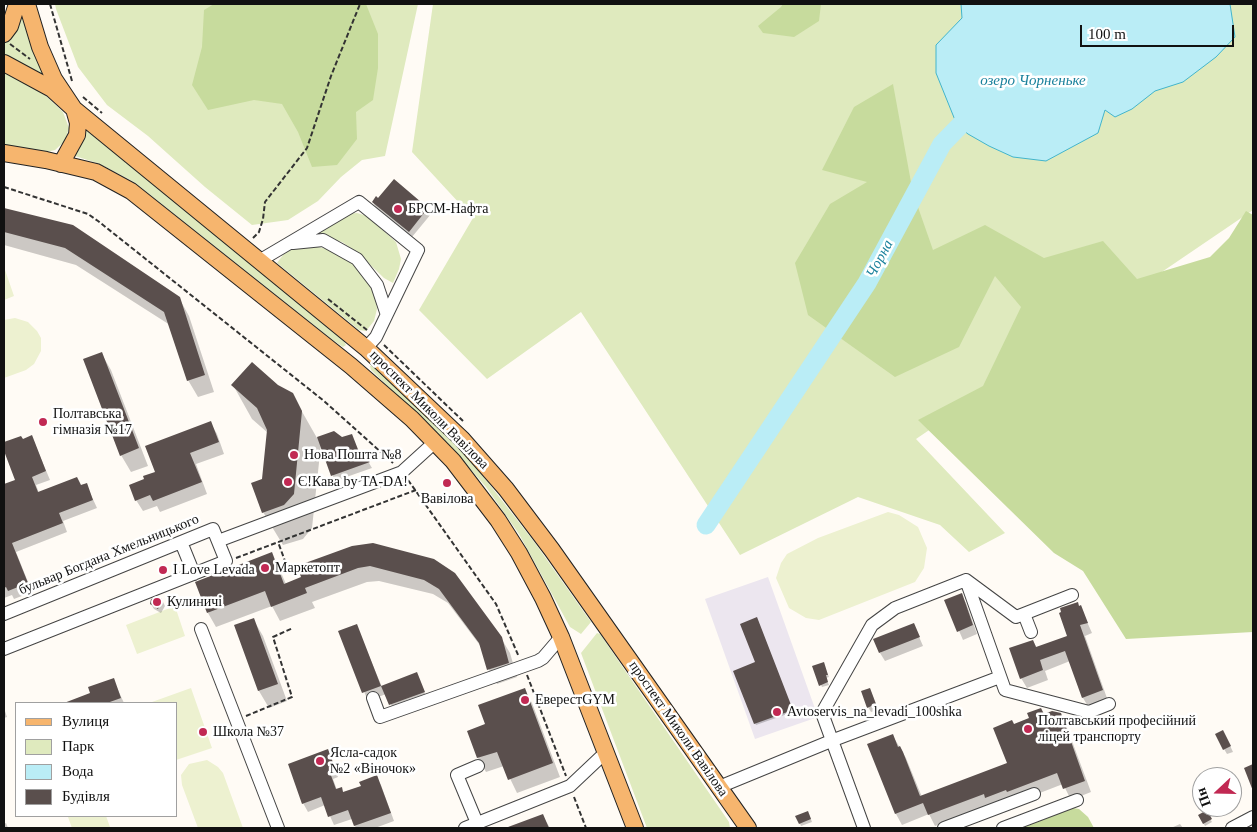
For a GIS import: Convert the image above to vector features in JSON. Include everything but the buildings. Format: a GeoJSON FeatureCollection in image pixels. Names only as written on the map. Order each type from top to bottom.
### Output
{"type":"FeatureCollection","features":[{"type":"Feature","properties":{"kind":"main road"},"geometry":{"type":"LineString","coordinates":[[4,34],[10,26],[17,4]]}},
{"type":"Feature","properties":{"kind":"main road"},"geometry":{"type":"LineString","coordinates":[[27,4],[40,47],[51,71],[74,109],[78,123],[77,135],[61,164]]}},
{"type":"Feature","properties":{"kind":"main road","name":"проспект Миколи Вавілова"},"geometry":{"type":"LineString","coordinates":[[4,63],[52,90],[366,348],[462,439],[506,490],[552,550],[748,828]]}},
{"type":"Feature","properties":{"kind":"main road","name":"проспект Миколи Вавілова"},"geometry":{"type":"LineString","coordinates":[[4,154],[96,172],[131,191],[351,366],[435,442],[462,470],[498,520],[523,561],[561,637],[635,828]]}},
{"type":"Feature","properties":{"kind":"main road"},"geometry":{"type":"LineString","coordinates":[[351,366],[366,348]]}},
{"type":"Feature","properties":{"kind":"street"},"geometry":{"type":"LineString","coordinates":[[259,261],[359,202],[418,250],[386,312],[376,336],[366,348]]}},
{"type":"Feature","properties":{"kind":"street"},"geometry":{"type":"LineString","coordinates":[[288,244],[323,240],[358,259],[377,285],[386,312]]}},
{"type":"Feature","properties":{"kind":"street"},"geometry":{"type":"LineString","coordinates":[[4,649],[226,561],[218,541],[402,472],[435,442]]}},
{"type":"Feature","properties":{"kind":"street","name":"бульвар Богдана Хмельницького"},"geometry":{"type":"LineString","coordinates":[[4,614],[213,529],[218,541]]}},
{"type":"Feature","properties":{"kind":"street"},"geometry":{"type":"LineString","coordinates":[[182,542],[194,574]]}},
{"type":"Feature","properties":{"kind":"street"},"geometry":{"type":"LineString","coordinates":[[966,580],[1016,617],[1072,596]]}},
{"type":"Feature","properties":{"kind":"street"},"geometry":{"type":"LineString","coordinates":[[966,580],[1005,690],[1089,712],[1109,704]]}},
{"type":"Feature","properties":{"kind":"street"},"geometry":{"type":"LineString","coordinates":[[864,828],[822,713],[872,625],[895,608],[966,580]]}},
{"type":"Feature","properties":{"kind":"street"},"geometry":{"type":"LineString","coordinates":[[1024,614],[1031,632]]}},
{"type":"Feature","properties":{"kind":"street"},"geometry":{"type":"LineString","coordinates":[[201,628],[278,828]]}},
{"type":"Feature","properties":{"kind":"street"},"geometry":{"type":"LineString","coordinates":[[373,698],[380,717],[524,667],[543,658],[561,637]]}},
{"type":"Feature","properties":{"kind":"street"},"geometry":{"type":"LineString","coordinates":[[719,787],[831,741],[1000,677]]}},
{"type":"Feature","properties":{"kind":"street"},"geometry":{"type":"LineString","coordinates":[[478,766],[457,775],[471,826],[570,786],[606,752]]}},
{"type":"Feature","properties":{"kind":"street"},"geometry":{"type":"LineString","coordinates":[[944,828],[1034,794]]}},
{"type":"Feature","properties":{"kind":"street"},"geometry":{"type":"LineString","coordinates":[[1003,828],[1077,800]]}},
{"type":"Feature","properties":{"kind":"street"},"geometry":{"type":"LineString","coordinates":[[1232,828],[1253,817]]}},
{"type":"Feature","properties":{"kind":"path"},"geometry":{"type":"LineString","coordinates":[[50,4],[67,60],[72,88]]}},
{"type":"Feature","properties":{"kind":"path"},"geometry":{"type":"LineString","coordinates":[[259,232],[265,202],[307,148],[331,76],[360,4]]}},
{"type":"Feature","properties":{"kind":"path"},"geometry":{"type":"LineString","coordinates":[[4,187],[88,214],[98,221],[317,396],[402,472],[496,604],[524,667],[586,828]]}},
{"type":"Feature","properties":{"kind":"path"},"geometry":{"type":"LineString","coordinates":[[226,561],[416,490]]}},
{"type":"Feature","properties":{"kind":"path"},"geometry":{"type":"LineString","coordinates":[[276,565],[285,561],[278,542]]}},
{"type":"Feature","properties":{"kind":"path"},"geometry":{"type":"LineString","coordinates":[[236,720],[292,697],[273,637],[293,628]]}},
{"type":"Feature","properties":{"kind":"shaded area"},"geometry":{"type":"Polygon","coordinates":[[[768,577],[818,717],[755,739],[705,599],[768,577]]]}},
{"type":"Feature","properties":{"kind":"green space"},"geometry":{"type":"Polygon","coordinates":[[[55,4],[418,4],[385,156],[362,160],[341,177],[318,201],[288,220],[252,225],[205,187],[148,136],[107,105],[78,67],[55,4]]]}},
{"type":"Feature","properties":{"kind":"green space"},"geometry":{"type":"Polygon","coordinates":[[[214,4],[366,4],[378,34],[378,68],[373,100],[356,112],[357,139],[337,165],[312,167],[298,132],[282,104],[254,100],[208,110],[192,85],[202,47],[204,10],[214,4]]]}},
{"type":"Feature","properties":{"kind":"green space"},"geometry":{"type":"Polygon","coordinates":[[[433,4],[1253,4],[1253,210],[916,439],[1005,533],[969,552],[940,525],[858,497],[740,555],[581,312],[487,379],[419,310],[473,218],[412,152],[433,4]]]}},
{"type":"Feature","properties":{"kind":"green space"},"geometry":{"type":"Polygon","coordinates":[[[783,4],[821,4],[819,21],[794,37],[763,33],[758,26],[783,4]]]}},
{"type":"Feature","properties":{"kind":"green space"},"geometry":{"type":"Polygon","coordinates":[[[22,9],[52,84],[21,63],[4,55],[4,40],[22,9]]]}},
{"type":"Feature","properties":{"kind":"green space"},"geometry":{"type":"Polygon","coordinates":[[[4,71],[46,96],[63,112],[69,128],[65,141],[55,150],[47,152],[4,146],[4,71]]]}},
{"type":"Feature","properties":{"kind":"green space"},"geometry":{"type":"Polygon","coordinates":[[[893,84],[913,193],[933,250],[985,225],[1044,258],[1103,241],[1137,279],[1210,257],[1229,238],[1246,211],[1253,215],[1253,632],[1126,639],[1083,571],[1054,553],[918,420],[983,386],[1021,307],[995,276],[959,347],[895,377],[808,315],[795,263],[830,204],[867,182],[822,170],[854,107],[893,84]]]}},
{"type":"Feature","properties":{"kind":"green space"},"geometry":{"type":"Polygon","coordinates":[[[82,131],[87,131],[344,341],[346,345],[343,347],[334,341],[134,182],[100,164],[72,155],[82,131]]]}},
{"type":"Feature","properties":{"kind":"green space"},"geometry":{"type":"Polygon","coordinates":[[[357,213],[367,216],[396,242],[401,259],[393,283],[384,278],[358,253],[342,242],[315,233],[344,214],[357,213]]]}},
{"type":"Feature","properties":{"kind":"green space"},"geometry":{"type":"Polygon","coordinates":[[[306,245],[328,249],[343,256],[356,266],[367,279],[376,299],[377,309],[374,321],[366,331],[359,330],[277,263],[293,247],[306,245]]]}},
{"type":"Feature","properties":{"kind":"green space"},"geometry":{"type":"Polygon","coordinates":[[[4,267],[14,296],[4,300],[4,267]]]}},
{"type":"Feature","properties":{"kind":"green space"},"geometry":{"type":"Polygon","coordinates":[[[15,318],[28,322],[37,331],[41,338],[41,351],[34,364],[26,370],[4,378],[4,320],[15,318]]]}},
{"type":"Feature","properties":{"kind":"green space"},"geometry":{"type":"Polygon","coordinates":[[[373,365],[426,414],[465,454],[535,543],[591,622],[581,634],[570,627],[519,534],[486,487],[451,447],[371,370],[370,366],[373,365]]]}},
{"type":"Feature","properties":{"kind":"green space"},"geometry":{"type":"Polygon","coordinates":[[[888,512],[899,515],[918,527],[927,548],[924,568],[915,582],[819,620],[806,618],[789,608],[776,578],[781,563],[787,554],[818,538],[888,512]]]}},
{"type":"Feature","properties":{"kind":"green space"},"geometry":{"type":"Polygon","coordinates":[[[175,606],[185,636],[137,654],[126,625],[175,606]]]}},
{"type":"Feature","properties":{"kind":"green space"},"geometry":{"type":"Polygon","coordinates":[[[597,633],[600,634],[729,822],[730,828],[647,828],[581,653],[597,633]]]}},
{"type":"Feature","properties":{"kind":"green space"},"geometry":{"type":"Polygon","coordinates":[[[191,688],[212,748],[178,759],[178,702],[152,702],[191,688]]]}},
{"type":"Feature","properties":{"kind":"green space"},"geometry":{"type":"Polygon","coordinates":[[[207,760],[218,767],[223,773],[243,828],[198,828],[182,785],[181,775],[189,764],[207,760]]]}},
{"type":"Feature","properties":{"kind":"green space"},"geometry":{"type":"Polygon","coordinates":[[[1073,808],[1079,809],[1088,817],[1094,828],[1012,828],[1073,808]]]}},
{"type":"Feature","properties":{"kind":"green space"},"geometry":{"type":"Polygon","coordinates":[[[68,817],[106,817],[110,827],[72,828],[68,817]]]}},
{"type":"Feature","properties":{"kind":"water","name":"озеро Чорненьке"},"geometry":{"type":"Polygon","coordinates":[[[961,4],[1230,4],[1235,37],[1216,57],[1183,82],[1155,91],[1132,109],[1115,117],[1105,110],[1098,133],[1046,161],[1013,157],[968,134],[957,125],[936,73],[936,45],[962,18],[961,4]]]}},
{"type":"Feature","properties":{"kind":"waterway","name":"Чорна"},"geometry":{"type":"LineString","coordinates":[[706,525],[867,283],[942,144],[977,108]]}},
{"type":"Feature","properties":{"kind":"place","name":"БРСМ-Нафта"},"geometry":{"type":"Point","coordinates":[398,209]}},
{"type":"Feature","properties":{"kind":"place","name":"Полтавська гімназія №17"},"geometry":{"type":"Point","coordinates":[43,422]}},
{"type":"Feature","properties":{"kind":"place","name":"Нова Пошта №8"},"geometry":{"type":"Point","coordinates":[294,455]}},
{"type":"Feature","properties":{"kind":"place","name":"Є!Кава by TA-DA!"},"geometry":{"type":"Point","coordinates":[288,482]}},
{"type":"Feature","properties":{"kind":"place","name":"Вавілова"},"geometry":{"type":"Point","coordinates":[447,483]}},
{"type":"Feature","properties":{"kind":"place","name":"Маркетопт"},"geometry":{"type":"Point","coordinates":[265,568]}},
{"type":"Feature","properties":{"kind":"place","name":"I Love Levada"},"geometry":{"type":"Point","coordinates":[163,570]}},
{"type":"Feature","properties":{"kind":"place","name":"Кулиничі"},"geometry":{"type":"Point","coordinates":[157,602]}},
{"type":"Feature","properties":{"kind":"place","name":"ЕверестGYM"},"geometry":{"type":"Point","coordinates":[525,700]}},
{"type":"Feature","properties":{"kind":"place","name":"Avtoservis_na_levadi_100shka"},"geometry":{"type":"Point","coordinates":[777,712]}},
{"type":"Feature","properties":{"kind":"place","name":"Полтавський професійний ліцей транспорту"},"geometry":{"type":"Point","coordinates":[1028,729]}},
{"type":"Feature","properties":{"kind":"place","name":"Школа №37"},"geometry":{"type":"Point","coordinates":[203,732]}},
{"type":"Feature","properties":{"kind":"place","name":"Ясла-садок №2 «Віночок»"},"geometry":{"type":"Point","coordinates":[320,761]}}]}
